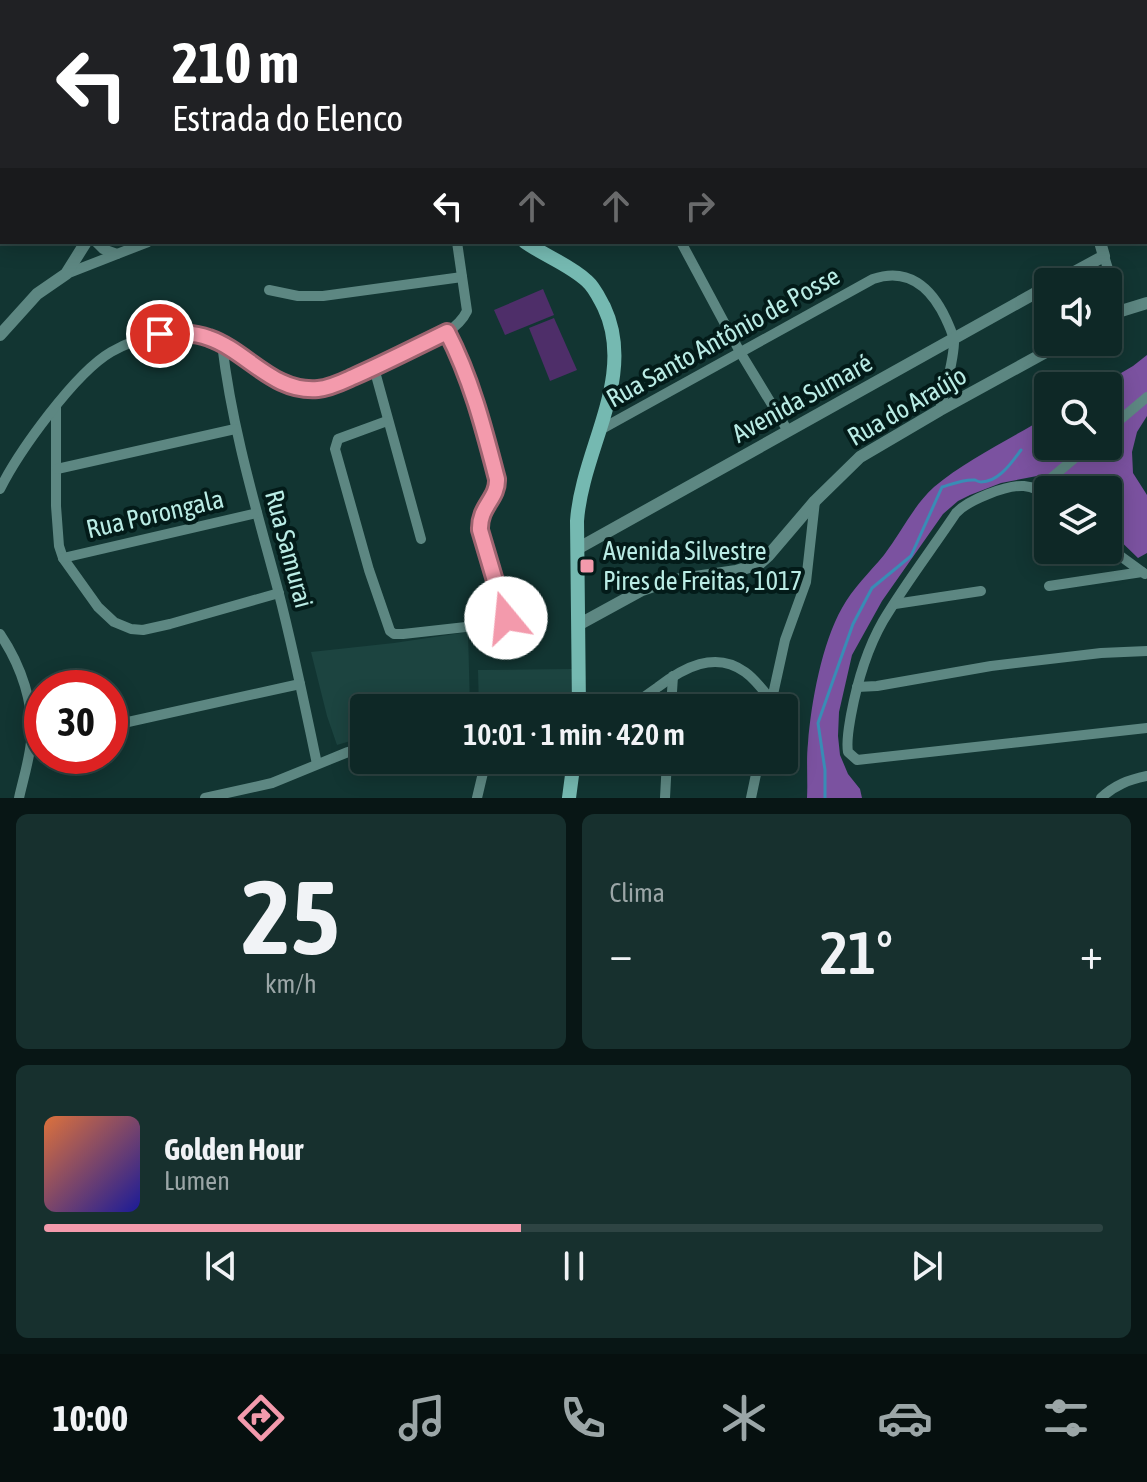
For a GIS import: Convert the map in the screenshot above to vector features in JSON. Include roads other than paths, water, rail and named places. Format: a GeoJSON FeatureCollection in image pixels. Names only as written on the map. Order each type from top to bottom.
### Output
{"type":"FeatureCollection","features":[{"type":"Feature","properties":{"kind":"main road"},"geometry":{"type":"LineString","coordinates":[[528,244],[586,280],[594,289],[611,324],[615,343],[610,398],[578,503],[579,694]]}},
{"type":"Feature","properties":{"kind":"main road"},"geometry":{"type":"LineString","coordinates":[[569,798],[572,774]]}},
{"type":"Feature","properties":{"kind":"street"},"geometry":{"type":"LineString","coordinates":[[66,274],[85,244]]}},
{"type":"Feature","properties":{"kind":"street"},"geometry":{"type":"LineString","coordinates":[[98,244],[117,254]]}},
{"type":"Feature","properties":{"kind":"street"},"geometry":{"type":"LineString","coordinates":[[0,335],[37,294],[66,274],[143,244]]}},
{"type":"Feature","properties":{"kind":"street"},"geometry":{"type":"LineString","coordinates":[[0,489],[56,407],[84,374],[109,353],[132,342],[160,334],[184,333],[208,337],[269,376],[306,389],[328,388],[447,332],[467,311],[457,244]]}},
{"type":"Feature","properties":{"kind":"street"},"geometry":{"type":"LineString","coordinates":[[682,244],[740,352],[788,431]]}},
{"type":"Feature","properties":{"kind":"street"},"geometry":{"type":"LineString","coordinates":[[1101,244],[1108,268]]}},
{"type":"Feature","properties":{"kind":"street"},"geometry":{"type":"LineString","coordinates":[[1082,268],[1104,256]]}},
{"type":"Feature","properties":{"kind":"street","name":"Rua Santo Antônio de Posse"},"geometry":{"type":"LineString","coordinates":[[598,431],[873,279],[888,274],[922,285],[943,314],[954,340]]}},
{"type":"Feature","properties":{"kind":"street"},"geometry":{"type":"LineString","coordinates":[[269,290],[298,296],[323,296],[462,277]]}},
{"type":"Feature","properties":{"kind":"street","name":"Avenida Sumaré"},"geometry":{"type":"LineString","coordinates":[[577,549],[1034,294]]}},
{"type":"Feature","properties":{"kind":"street"},"geometry":{"type":"LineString","coordinates":[[1122,311],[1147,303]]}},
{"type":"Feature","properties":{"kind":"street"},"geometry":{"type":"LineString","coordinates":[[387,421],[338,439],[335,449],[369,570],[390,631],[403,634],[502,623],[506,618],[480,530],[481,516],[496,491],[497,479],[475,399],[460,356],[447,332]]}},
{"type":"Feature","properties":{"kind":"street"},"geometry":{"type":"LineString","coordinates":[[940,410],[954,340]]}},
{"type":"Feature","properties":{"kind":"street","name":"Rua Samurai"},"geometry":{"type":"LineString","coordinates":[[222,344],[235,429],[279,593],[317,764]]}},
{"type":"Feature","properties":{"kind":"street","name":"Rua do Araújo"},"geometry":{"type":"LineString","coordinates":[[578,625],[642,590],[668,581],[736,571],[759,564],[815,501],[860,457],[1038,356]]}},
{"type":"Feature","properties":{"kind":"street"},"geometry":{"type":"LineString","coordinates":[[374,368],[421,539]]}},
{"type":"Feature","properties":{"kind":"street"},"geometry":{"type":"LineString","coordinates":[[1122,418],[1147,397]]}},
{"type":"Feature","properties":{"kind":"street"},"geometry":{"type":"LineString","coordinates":[[56,407],[56,529],[63,558],[98,607],[114,622],[121,627],[143,630],[279,593]]}},
{"type":"Feature","properties":{"kind":"street"},"geometry":{"type":"LineString","coordinates":[[57,469],[235,429]]}},
{"type":"Feature","properties":{"kind":"street"},"geometry":{"type":"LineString","coordinates":[[1054,476],[1072,460]]}},
{"type":"Feature","properties":{"kind":"street"},"geometry":{"type":"LineString","coordinates":[[1034,489],[1017,486],[974,499],[956,513],[882,622],[857,687],[847,748],[849,755],[857,760],[1147,728]]}},
{"type":"Feature","properties":{"kind":"street"},"geometry":{"type":"LineString","coordinates":[[772,694],[785,640],[806,582],[815,501]]}},
{"type":"Feature","properties":{"kind":"street","name":"Rua Porongala"},"geometry":{"type":"LineString","coordinates":[[63,558],[257,513]]}},
{"type":"Feature","properties":{"kind":"street"},"geometry":{"type":"LineString","coordinates":[[1122,557],[1145,574]]}},
{"type":"Feature","properties":{"kind":"street"},"geometry":{"type":"LineString","coordinates":[[1049,586],[1145,574]]}},
{"type":"Feature","properties":{"kind":"street"},"geometry":{"type":"LineString","coordinates":[[895,604],[981,591]]}},
{"type":"Feature","properties":{"kind":"street"},"geometry":{"type":"LineString","coordinates":[[0,634],[24,683]]}},
{"type":"Feature","properties":{"kind":"street"},"geometry":{"type":"LineString","coordinates":[[857,687],[991,666],[1101,653],[1147,651]]}},
{"type":"Feature","properties":{"kind":"street"},"geometry":{"type":"LineString","coordinates":[[649,694],[682,670],[699,663],[716,661],[744,671],[762,694]]}},
{"type":"Feature","properties":{"kind":"street"},"geometry":{"type":"LineString","coordinates":[[672,694],[673,676]]}},
{"type":"Feature","properties":{"kind":"street"},"geometry":{"type":"LineString","coordinates":[[128,722],[300,684]]}},
{"type":"Feature","properties":{"kind":"street"},"geometry":{"type":"LineString","coordinates":[[205,798],[272,783],[350,752]]}},
{"type":"Feature","properties":{"kind":"street"},"geometry":{"type":"LineString","coordinates":[[19,798],[27,774]]}},
{"type":"Feature","properties":{"kind":"street"},"geometry":{"type":"LineString","coordinates":[[465,798],[478,794],[483,774]]}},
{"type":"Feature","properties":{"kind":"street"},"geometry":{"type":"LineString","coordinates":[[665,798],[666,774]]}},
{"type":"Feature","properties":{"kind":"street"},"geometry":{"type":"LineString","coordinates":[[751,798],[756,774]]}},
{"type":"Feature","properties":{"kind":"street"},"geometry":{"type":"LineString","coordinates":[[1101,798],[1115,786],[1147,776]]}},
{"type":"Feature","properties":{"kind":"waterway"},"geometry":{"type":"LineString","coordinates":[[825,798],[825,770],[818,723],[853,624],[872,588],[911,556],[942,487],[967,480],[981,482],[994,479],[1021,450]]}},
{"type":"Feature","properties":{"kind":"place","name":"Avenida Silvestre Pires de Freitas, 1017"},"geometry":{"type":"Point","coordinates":[587,566]}}]}
